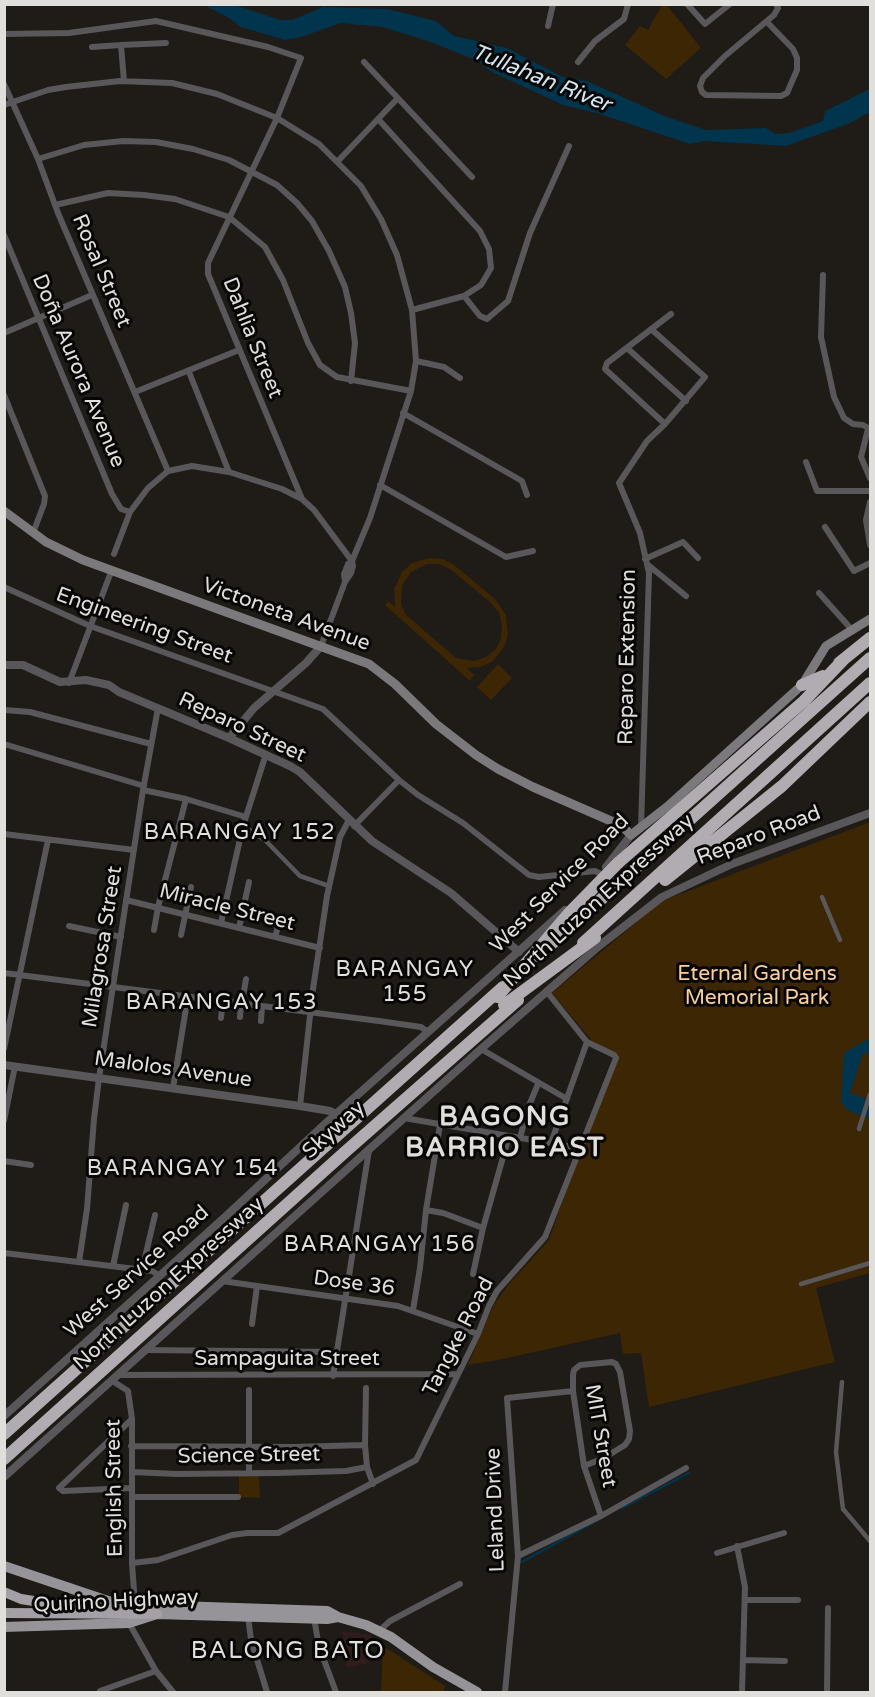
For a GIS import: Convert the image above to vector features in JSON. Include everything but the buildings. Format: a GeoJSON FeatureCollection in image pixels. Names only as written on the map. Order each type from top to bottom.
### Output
{"type":"FeatureCollection","features":[{"type":"Feature","properties":{"kind":"highway"},"geometry":{"type":"LineString","coordinates":[[802,685],[816,681],[870,638]]}},
{"type":"Feature","properties":{"kind":"highway"},"geometry":{"type":"LineString","coordinates":[[501,1001],[570,912],[618,863],[804,701],[845,658]]}},
{"type":"Feature","properties":{"kind":"highway","name":"North Luzon Expressway"},"geometry":{"type":"LineString","coordinates":[[4,1434],[870,658]]}},
{"type":"Feature","properties":{"kind":"highway","name":"North Luzon Expressway"},"geometry":{"type":"LineString","coordinates":[[4,1460],[345,1152],[664,872],[870,683]]}},
{"type":"Feature","properties":{"kind":"highway"},"geometry":{"type":"LineString","coordinates":[[501,1001],[595,938],[773,793],[870,702]]}},
{"type":"Feature","properties":{"kind":"highway","name":"Skyway"},"geometry":{"type":"LineString","coordinates":[[4,1439],[501,1001]]}},
{"type":"Feature","properties":{"kind":"highway","name":"Skyway"},"geometry":{"type":"LineString","coordinates":[[4,1454],[501,1001]]}},
{"type":"Feature","properties":{"kind":"highway"},"geometry":{"type":"LineString","coordinates":[[4,1593],[21,1599],[52,1604],[157,1614]]}},
{"type":"Feature","properties":{"kind":"highway"},"geometry":{"type":"LineString","coordinates":[[4,1613],[89,1609],[117,1604]]}},
{"type":"Feature","properties":{"kind":"main road","name":"Victoneta Avenue"},"geometry":{"type":"LineString","coordinates":[[4,511],[33,533],[69,554],[111,572],[216,607],[369,664],[395,684],[453,738],[498,769],[611,821],[631,835]]}},
{"type":"Feature","properties":{"kind":"main road","name":"West Service Road"},"geometry":{"type":"LineString","coordinates":[[631,835],[802,685],[826,646],[870,619]]}},
{"type":"Feature","properties":{"kind":"main road","name":"Quirino Highway"},"geometry":{"type":"LineString","coordinates":[[4,1566],[117,1604],[327,1611],[391,1637],[460,1684],[477,1692]]}},
{"type":"Feature","properties":{"kind":"main road","name":"Quirino Highway"},"geometry":{"type":"LineString","coordinates":[[4,1627],[129,1623],[157,1614],[327,1619],[338,1617]]}},
{"type":"Feature","properties":{"kind":"street"},"geometry":{"type":"LineString","coordinates":[[548,26],[554,4]]}},
{"type":"Feature","properties":{"kind":"street"},"geometry":{"type":"LineString","coordinates":[[578,62],[595,41],[624,19],[628,4]]}},
{"type":"Feature","properties":{"kind":"street"},"geometry":{"type":"LineString","coordinates":[[687,4],[703,23],[707,23],[721,7],[730,4]]}},
{"type":"Feature","properties":{"kind":"street"},"geometry":{"type":"LineString","coordinates":[[766,22],[793,49],[797,58],[797,70],[787,93],[781,96],[706,95],[702,92],[700,86],[703,78],[777,12],[776,4]]}},
{"type":"Feature","properties":{"kind":"street","name":"Dahlia Street"},"geometry":{"type":"LineString","coordinates":[[4,34],[69,33],[156,21],[268,47],[302,58],[277,118],[208,263],[208,274],[302,499]]}},
{"type":"Feature","properties":{"kind":"street"},"geometry":{"type":"LineString","coordinates":[[92,47],[166,43]]}},
{"type":"Feature","properties":{"kind":"street"},"geometry":{"type":"LineString","coordinates":[[121,45],[124,81]]}},
{"type":"Feature","properties":{"kind":"street"},"geometry":{"type":"LineString","coordinates":[[364,62],[472,177]]}},
{"type":"Feature","properties":{"kind":"street"},"geometry":{"type":"LineString","coordinates":[[4,105],[48,90],[124,81],[172,83],[206,91],[277,118],[319,144],[361,186],[381,219],[396,255],[412,310],[416,361],[411,391],[380,485],[352,561],[348,564],[344,574],[345,582],[321,646],[306,663],[254,708],[230,738]]}},
{"type":"Feature","properties":{"kind":"street","name":"Rosal Street"},"geometry":{"type":"LineString","coordinates":[[4,84],[38,159],[92,295],[168,471]]}},
{"type":"Feature","properties":{"kind":"street"},"geometry":{"type":"LineString","coordinates":[[338,161],[397,99]]}},
{"type":"Feature","properties":{"kind":"street"},"geometry":{"type":"LineString","coordinates":[[379,120],[486,239],[489,249],[491,263],[489,274],[481,285],[464,296],[412,310]]}},
{"type":"Feature","properties":{"kind":"street"},"geometry":{"type":"LineString","coordinates":[[38,159],[84,145],[123,141],[156,142],[193,149],[229,160],[277,185],[312,221],[345,287],[355,343],[351,381]]}},
{"type":"Feature","properties":{"kind":"street"},"geometry":{"type":"LineString","coordinates":[[464,296],[480,316],[487,319],[508,301],[530,233],[569,146]]}},
{"type":"Feature","properties":{"kind":"street"},"geometry":{"type":"LineString","coordinates":[[55,205],[108,193],[144,195],[176,199],[229,217],[265,247],[283,280],[308,343],[320,365],[337,377],[411,391]]}},
{"type":"Feature","properties":{"kind":"street","name":"Doña Aurora Avenue"},"geometry":{"type":"LineString","coordinates":[[4,235],[112,494],[121,509],[130,512]]}},
{"type":"Feature","properties":{"kind":"street"},"geometry":{"type":"LineString","coordinates":[[823,275],[821,337],[834,397],[844,418],[869,429],[861,457],[870,478]]}},
{"type":"Feature","properties":{"kind":"street"},"geometry":{"type":"LineString","coordinates":[[4,333],[92,295]]}},
{"type":"Feature","properties":{"kind":"street"},"geometry":{"type":"LineString","coordinates":[[665,424],[604,369],[607,363],[671,314]]}},
{"type":"Feature","properties":{"kind":"street","name":"Reparo Extension"},"geometry":{"type":"LineString","coordinates":[[641,828],[649,599],[646,561],[640,534],[619,483],[647,441],[686,401],[705,377],[651,329]]}},
{"type":"Feature","properties":{"kind":"street"},"geometry":{"type":"LineString","coordinates":[[627,348],[686,401]]}},
{"type":"Feature","properties":{"kind":"street"},"geometry":{"type":"LineString","coordinates":[[135,392],[239,351]]}},
{"type":"Feature","properties":{"kind":"street"},"geometry":{"type":"LineString","coordinates":[[416,361],[444,367],[460,378]]}},
{"type":"Feature","properties":{"kind":"street"},"geometry":{"type":"LineString","coordinates":[[189,372],[229,472]]}},
{"type":"Feature","properties":{"kind":"street"},"geometry":{"type":"LineString","coordinates":[[4,395],[45,496],[33,533]]}},
{"type":"Feature","properties":{"kind":"street"},"geometry":{"type":"LineString","coordinates":[[403,413],[522,481],[527,495]]}},
{"type":"Feature","properties":{"kind":"street"},"geometry":{"type":"LineString","coordinates":[[806,462],[817,491],[870,491]]}},
{"type":"Feature","properties":{"kind":"street"},"geometry":{"type":"LineString","coordinates":[[114,554],[130,512],[148,488],[168,471],[192,466],[229,472],[282,489],[302,499],[314,510],[352,561]]}},
{"type":"Feature","properties":{"kind":"street"},"geometry":{"type":"LineString","coordinates":[[380,485],[506,557],[533,551]]}},
{"type":"Feature","properties":{"kind":"street"},"geometry":{"type":"LineString","coordinates":[[870,502],[866,520],[870,545]]}},
{"type":"Feature","properties":{"kind":"street"},"geometry":{"type":"LineString","coordinates":[[825,527],[854,571],[870,563]]}},
{"type":"Feature","properties":{"kind":"street"},"geometry":{"type":"LineString","coordinates":[[686,596],[646,561],[683,542],[698,558]]}},
{"type":"Feature","properties":{"kind":"street"},"geometry":{"type":"LineString","coordinates":[[70,679],[111,572]]}},
{"type":"Feature","properties":{"kind":"street","name":"Engineering Street"},"geometry":{"type":"LineString","coordinates":[[4,587],[90,626],[328,712],[399,780],[418,795],[463,823],[529,875],[540,877],[591,871],[601,873]]}},
{"type":"Feature","properties":{"kind":"street"},"geometry":{"type":"LineString","coordinates":[[819,593],[852,631]]}},
{"type":"Feature","properties":{"kind":"street","name":"Reparo Street"},"geometry":{"type":"LineString","coordinates":[[4,665],[23,666],[52,679],[98,682],[266,754],[300,772],[372,841],[451,894],[519,952]]}},
{"type":"Feature","properties":{"kind":"street","name":"Milagrosa Street"},"geometry":{"type":"LineString","coordinates":[[79,1262],[88,1200],[99,1078],[158,708]]}},
{"type":"Feature","properties":{"kind":"street"},"geometry":{"type":"LineString","coordinates":[[4,710],[27,711],[151,744]]}},
{"type":"Feature","properties":{"kind":"street"},"geometry":{"type":"LineString","coordinates":[[4,744],[246,817]]}},
{"type":"Feature","properties":{"kind":"street"},"geometry":{"type":"LineString","coordinates":[[221,923],[243,826],[266,754]]}},
{"type":"Feature","properties":{"kind":"street"},"geometry":{"type":"LineString","coordinates":[[300,1106],[329,886],[340,837],[399,780]]}},
{"type":"Feature","properties":{"kind":"street"},"geometry":{"type":"LineString","coordinates":[[154,930],[186,799]]}},
{"type":"Feature","properties":{"kind":"street","name":"Reparo Road"},"geometry":{"type":"LineString","coordinates":[[4,1477],[481,1050],[599,946],[662,897],[732,864],[870,813]]}},
{"type":"Feature","properties":{"kind":"street"},"geometry":{"type":"LineString","coordinates":[[243,826],[264,840],[300,876],[329,886]]}},
{"type":"Feature","properties":{"kind":"street"},"geometry":{"type":"LineString","coordinates":[[4,834],[134,850]]}},
{"type":"Feature","properties":{"kind":"street","name":"West Service Road"},"geometry":{"type":"LineString","coordinates":[[4,1416],[336,1114],[564,911],[601,873],[631,835]]}},
{"type":"Feature","properties":{"kind":"street"},"geometry":{"type":"LineString","coordinates":[[4,1049],[48,840]]}},
{"type":"Feature","properties":{"kind":"street"},"geometry":{"type":"LineString","coordinates":[[239,928],[249,882]]}},
{"type":"Feature","properties":{"kind":"street"},"geometry":{"type":"LineString","coordinates":[[181,935],[191,887]]}},
{"type":"Feature","properties":{"kind":"street"},"geometry":{"type":"LineString","coordinates":[[822,897],[840,940]]}},
{"type":"Feature","properties":{"kind":"street","name":"Miracle Street"},"geometry":{"type":"LineString","coordinates":[[126,900],[320,948]]}},
{"type":"Feature","properties":{"kind":"street"},"geometry":{"type":"LineString","coordinates":[[275,937],[280,916]]}},
{"type":"Feature","properties":{"kind":"street"},"geometry":{"type":"LineString","coordinates":[[69,926],[121,937]]}},
{"type":"Feature","properties":{"kind":"street"},"geometry":{"type":"LineString","coordinates":[[4,973],[421,1027],[428,1032]]}},
{"type":"Feature","properties":{"kind":"street"},"geometry":{"type":"LineString","coordinates":[[240,1017],[246,979]]}},
{"type":"Feature","properties":{"kind":"street"},"geometry":{"type":"LineString","coordinates":[[547,992],[587,1042],[551,1143]]}},
{"type":"Feature","properties":{"kind":"street"},"geometry":{"type":"LineString","coordinates":[[173,1088],[188,996]]}},
{"type":"Feature","properties":{"kind":"street"},"geometry":{"type":"LineString","coordinates":[[221,1018],[223,1001]]}},
{"type":"Feature","properties":{"kind":"street"},"geometry":{"type":"LineString","coordinates":[[261,1021],[262,1006]]}},
{"type":"Feature","properties":{"kind":"street","name":"Tangke Road"},"geometry":{"type":"LineString","coordinates":[[373,1484],[416,1460],[497,1291],[545,1237],[615,1058],[615,1055],[587,1042]]}},
{"type":"Feature","properties":{"kind":"street"},"geometry":{"type":"LineString","coordinates":[[481,1050],[567,1099]]}},
{"type":"Feature","properties":{"kind":"street","name":"Malolos Avenue"},"geometry":{"type":"LineString","coordinates":[[4,1065],[300,1106],[336,1114]]}},
{"type":"Feature","properties":{"kind":"street"},"geometry":{"type":"LineString","coordinates":[[4,1121],[15,1066]]}},
{"type":"Feature","properties":{"kind":"street"},"geometry":{"type":"LineString","coordinates":[[520,1138],[538,1084]]}},
{"type":"Feature","properties":{"kind":"street"},"geometry":{"type":"LineString","coordinates":[[859,1129],[870,1096]]}},
{"type":"Feature","properties":{"kind":"street"},"geometry":{"type":"LineString","coordinates":[[404,1118],[579,1148]]}},
{"type":"Feature","properties":{"kind":"street"},"geometry":{"type":"LineString","coordinates":[[413,1310],[440,1125]]}},
{"type":"Feature","properties":{"kind":"street"},"geometry":{"type":"LineString","coordinates":[[473,1274],[483,1228],[509,1136]]}},
{"type":"Feature","properties":{"kind":"street"},"geometry":{"type":"LineString","coordinates":[[333,1376],[369,1150]]}},
{"type":"Feature","properties":{"kind":"street"},"geometry":{"type":"LineString","coordinates":[[4,1161],[31,1165]]}},
{"type":"Feature","properties":{"kind":"street"},"geometry":{"type":"LineString","coordinates":[[113,1266],[126,1205]]}},
{"type":"Feature","properties":{"kind":"street"},"geometry":{"type":"LineString","coordinates":[[426,1210],[444,1213],[483,1228]]}},
{"type":"Feature","properties":{"kind":"street"},"geometry":{"type":"LineString","coordinates":[[142,1270],[154,1215]]}},
{"type":"Feature","properties":{"kind":"street"},"geometry":{"type":"LineString","coordinates":[[4,1253],[155,1271],[160,1276]]}},
{"type":"Feature","properties":{"kind":"street"},"geometry":{"type":"LineString","coordinates":[[801,1284],[870,1263]]}},
{"type":"Feature","properties":{"kind":"street","name":"Dose 36"},"geometry":{"type":"LineString","coordinates":[[222,1281],[384,1303],[413,1310],[478,1334]]}},
{"type":"Feature","properties":{"kind":"street"},"geometry":{"type":"LineString","coordinates":[[252,1323],[257,1286]]}},
{"type":"Feature","properties":{"kind":"street"},"geometry":{"type":"LineString","coordinates":[[146,1350],[337,1352]]}},
{"type":"Feature","properties":{"kind":"street","name":"MIT Street"},"geometry":{"type":"LineString","coordinates":[[584,1466],[604,1458],[625,1445],[629,1439],[630,1431],[620,1372],[616,1364],[612,1362],[580,1365],[574,1370],[573,1391],[584,1466],[601,1516]]}},
{"type":"Feature","properties":{"kind":"street","name":"Sampaguita Street"},"geometry":{"type":"LineString","coordinates":[[114,1378],[458,1374]]}},
{"type":"Feature","properties":{"kind":"street","name":"English Street"},"geometry":{"type":"LineString","coordinates":[[114,1378],[128,1391],[132,1419],[132,1563],[135,1605]]}},
{"type":"Feature","properties":{"kind":"street"},"geometry":{"type":"LineString","coordinates":[[842,1382],[836,1452],[843,1509],[870,1541]]}},
{"type":"Feature","properties":{"kind":"street"},"geometry":{"type":"LineString","coordinates":[[132,1563],[158,1560],[232,1535],[278,1533],[373,1484],[367,1467],[365,1445],[366,1388]]}},
{"type":"Feature","properties":{"kind":"street"},"geometry":{"type":"LineString","coordinates":[[249,1390],[249,1472]]}},
{"type":"Feature","properties":{"kind":"street","name":"Leland Drive"},"geometry":{"type":"LineString","coordinates":[[505,1692],[518,1556],[507,1398],[573,1391]]}},
{"type":"Feature","properties":{"kind":"street"},"geometry":{"type":"LineString","coordinates":[[132,1419],[58,1488],[63,1491],[132,1488]]}},
{"type":"Feature","properties":{"kind":"street"},"geometry":{"type":"LineString","coordinates":[[131,1446],[365,1445]]}},
{"type":"Feature","properties":{"kind":"street","name":"Science Street"},"geometry":{"type":"LineString","coordinates":[[132,1472],[177,1474],[346,1471],[367,1467]]}},
{"type":"Feature","properties":{"kind":"street"},"geometry":{"type":"LineString","coordinates":[[518,1556],[601,1516],[686,1468]]}},
{"type":"Feature","properties":{"kind":"street"},"geometry":{"type":"LineString","coordinates":[[133,1497],[238,1497]]}},
{"type":"Feature","properties":{"kind":"street"},"geometry":{"type":"LineString","coordinates":[[717,1552],[784,1533]]}},
{"type":"Feature","properties":{"kind":"street"},"geometry":{"type":"LineString","coordinates":[[737,1546],[744,1579],[745,1600],[742,1692]]}},
{"type":"Feature","properties":{"kind":"street"},"geometry":{"type":"LineString","coordinates":[[379,1631],[390,1621],[460,1584]]}},
{"type":"Feature","properties":{"kind":"street"},"geometry":{"type":"LineString","coordinates":[[745,1600],[798,1600]]}},
{"type":"Feature","properties":{"kind":"street"},"geometry":{"type":"LineString","coordinates":[[826,1692],[828,1608]]}},
{"type":"Feature","properties":{"kind":"street"},"geometry":{"type":"LineString","coordinates":[[248,1616],[251,1640],[267,1692]]}},
{"type":"Feature","properties":{"kind":"street"},"geometry":{"type":"LineString","coordinates":[[314,1618],[319,1647],[336,1692]]}},
{"type":"Feature","properties":{"kind":"street"},"geometry":{"type":"LineString","coordinates":[[129,1623],[156,1671],[173,1692]]}},
{"type":"Feature","properties":{"kind":"street"},"geometry":{"type":"LineString","coordinates":[[743,1660],[784,1661]]}},
{"type":"Feature","properties":{"kind":"street"},"geometry":{"type":"LineString","coordinates":[[100,1691],[156,1671]]}},
{"type":"Feature","properties":{"kind":"shaded area"},"geometry":{"type":"Polygon","coordinates":[[[342,1631],[371,1635],[369,1663],[347,1668],[342,1631]]]}},
{"type":"Feature","properties":{"kind":"green space"},"geometry":{"type":"Polygon","coordinates":[[[666,4],[701,48],[666,79],[625,45],[640,26],[648,30],[662,5],[666,4]]]}},
{"type":"Feature","properties":{"kind":"green space"},"geometry":{"type":"Polygon","coordinates":[[[429,558],[442,559],[453,564],[495,599],[506,615],[508,635],[504,647],[492,662],[480,667],[467,668],[474,675],[470,681],[385,605],[388,601],[395,607],[394,589],[402,572],[412,563],[429,558]],[[427,564],[411,572],[402,586],[401,603],[405,614],[456,658],[474,661],[486,657],[496,649],[501,638],[502,625],[499,613],[491,603],[450,569],[439,564],[427,564]]]}},
{"type":"Feature","properties":{"kind":"green space"},"geometry":{"type":"Polygon","coordinates":[[[498,664],[512,678],[491,700],[477,687],[498,664]]]}},
{"type":"Feature","properties":{"kind":"green space","name":"Eternal Gardens Memorial Park"},"geometry":{"type":"Polygon","coordinates":[[[870,822],[870,1273],[816,1288],[835,1362],[649,1407],[641,1353],[623,1354],[620,1333],[468,1365],[493,1306],[509,1284],[549,1240],[581,1148],[618,1056],[594,1043],[552,993],[662,901],[870,822]]]}},
{"type":"Feature","properties":{"kind":"green space"},"geometry":{"type":"Polygon","coordinates":[[[239,1474],[259,1474],[260,1498],[239,1497],[239,1474]]]}},
{"type":"Feature","properties":{"kind":"green space"},"geometry":{"type":"Polygon","coordinates":[[[383,1646],[445,1686],[444,1692],[381,1692],[383,1646]]]}},
{"type":"Feature","properties":{"kind":"water","name":"Tullahan River"},"geometry":{"type":"Polygon","coordinates":[[[204,5],[234,5],[281,20],[292,20],[323,7],[388,9],[436,21],[454,36],[507,48],[563,77],[587,81],[667,117],[706,130],[766,128],[775,134],[789,133],[823,121],[825,111],[870,89],[870,112],[850,123],[786,146],[704,141],[690,144],[600,114],[563,105],[490,71],[478,61],[428,41],[382,27],[341,23],[285,40],[241,27],[204,5]]]}},
{"type":"Feature","properties":{"kind":"water"},"geometry":{"type":"Polygon","coordinates":[[[870,1039],[870,1055],[863,1053],[850,1093],[870,1100],[870,1119],[847,1110],[841,1101],[844,1053],[870,1039]]]}},
{"type":"Feature","properties":{"kind":"waterway"},"geometry":{"type":"LineString","coordinates":[[622,1508],[689,1473]]}},
{"type":"Feature","properties":{"kind":"waterway"},"geometry":{"type":"LineString","coordinates":[[522,1562],[598,1520]]}},
{"type":"Feature","properties":{"kind":"district","name":"BARANGAY 152"},"geometry":{"type":"Point","coordinates":[240,833]}},
{"type":"Feature","properties":{"kind":"district","name":"BARANGAY 155"},"geometry":{"type":"Point","coordinates":[405,982]}},
{"type":"Feature","properties":{"kind":"district","name":"BARANGAY 153"},"geometry":{"type":"Point","coordinates":[222,1003]}},
{"type":"Feature","properties":{"kind":"district","name":"BAGONG BARRIO EAST"},"geometry":{"type":"Point","coordinates":[505,1134]}},
{"type":"Feature","properties":{"kind":"district","name":"BARANGAY 154"},"geometry":{"type":"Point","coordinates":[183,1169]}},
{"type":"Feature","properties":{"kind":"district","name":"BARANGAY 156"},"geometry":{"type":"Point","coordinates":[380,1245]}},
{"type":"Feature","properties":{"kind":"district","name":"BALONG BATO"},"geometry":{"type":"Point","coordinates":[288,1652]}}]}
